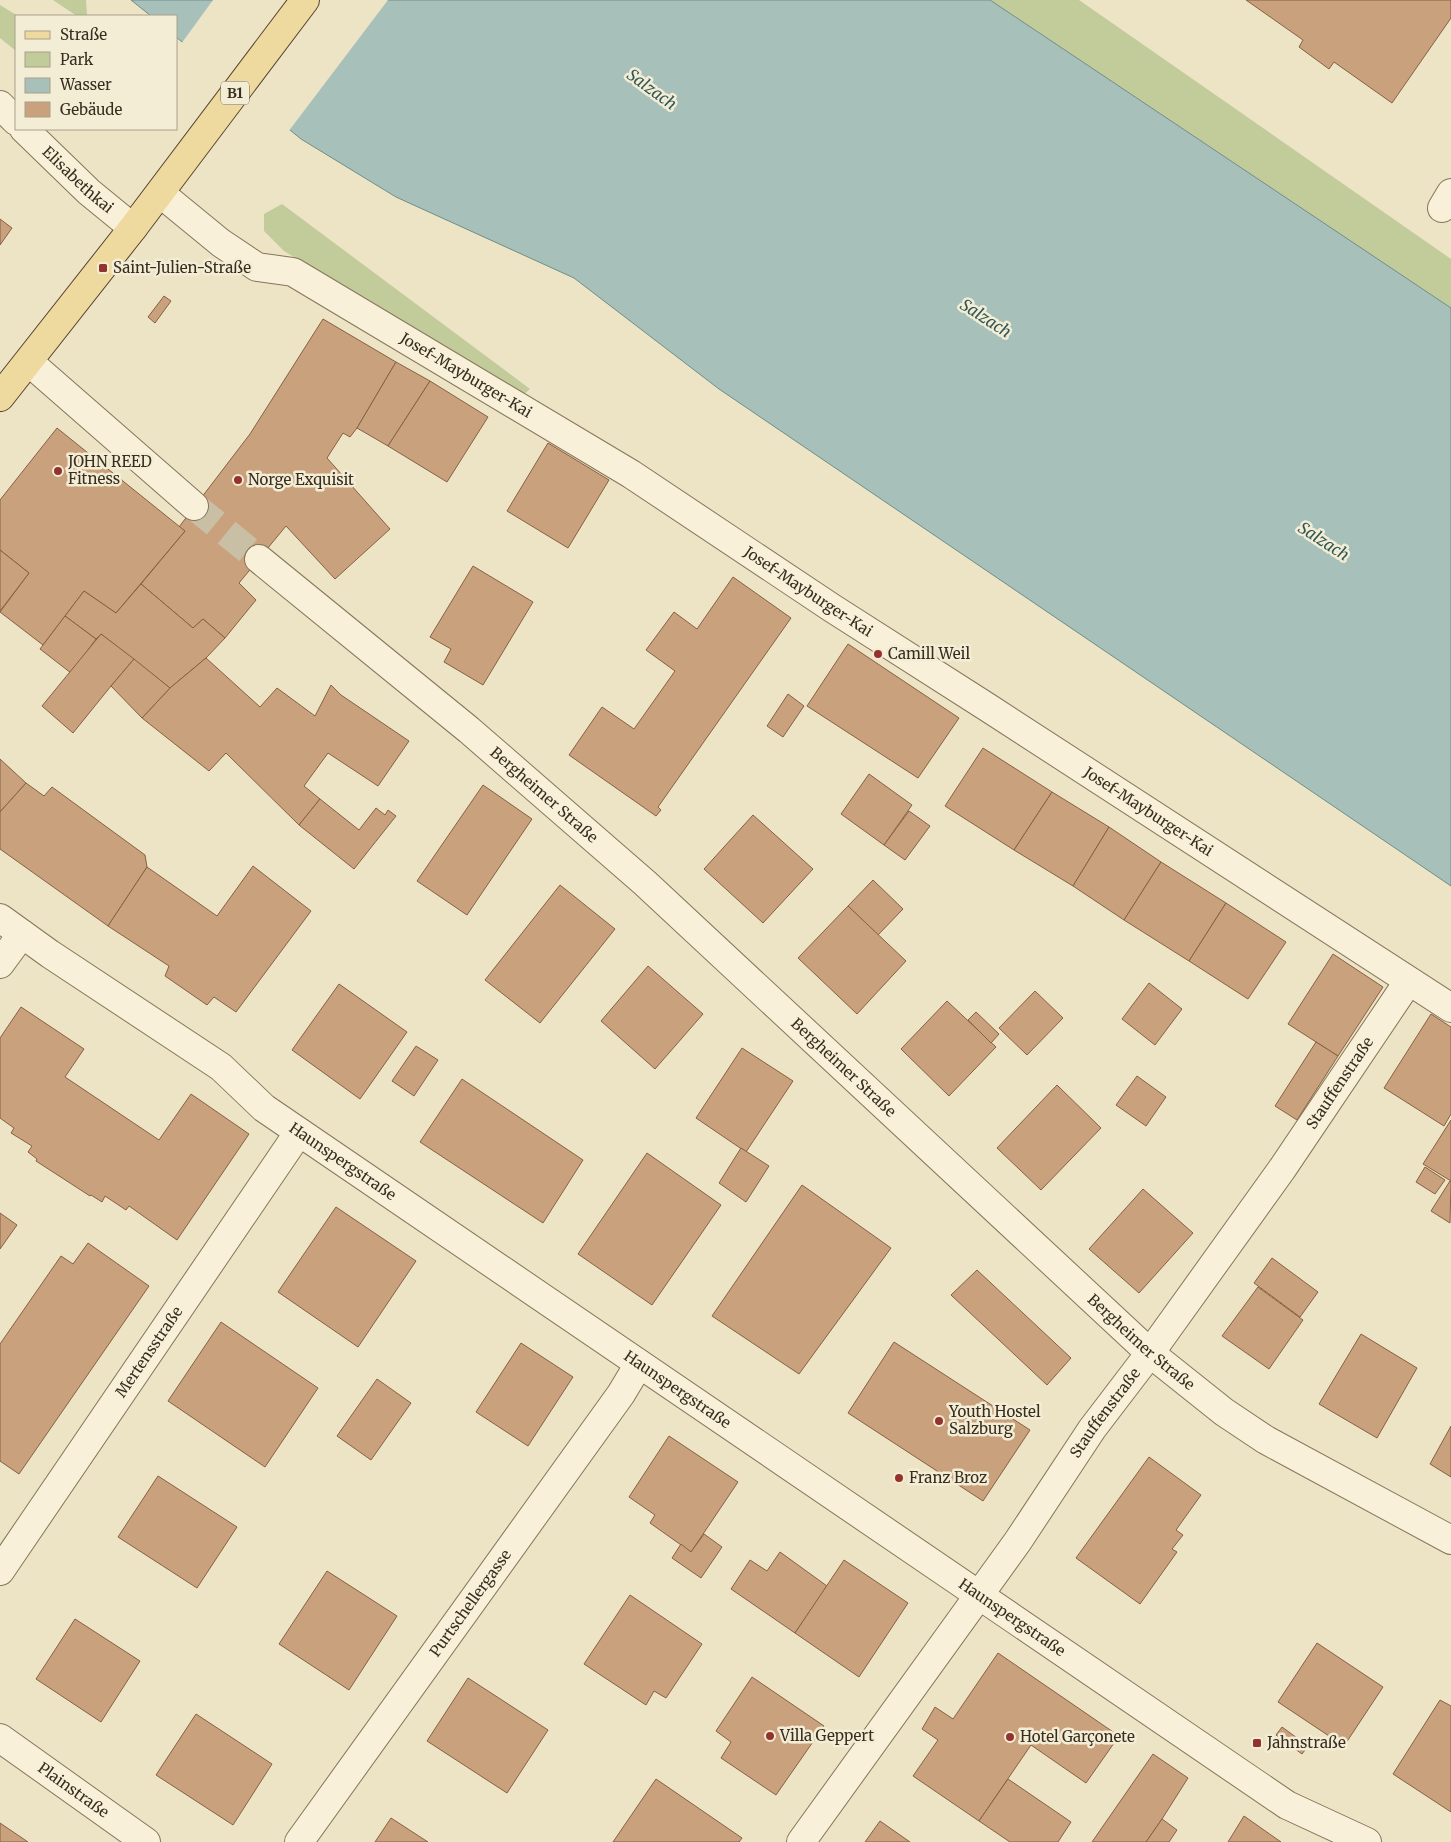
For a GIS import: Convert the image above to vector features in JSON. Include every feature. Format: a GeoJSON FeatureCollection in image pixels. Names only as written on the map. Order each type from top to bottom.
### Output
{"type":"FeatureCollection","features":[{"type":"Feature","properties":{"kind":"main road","name":"B1"},"geometry":{"type":"LineString","coordinates":[[0,397],[134,228],[305,0]]}},
{"type":"Feature","properties":{"kind":"street"},"geometry":{"type":"LineString","coordinates":[[0,105],[15,120]]}},
{"type":"Feature","properties":{"kind":"street","name":"Elisabethkai"},"geometry":{"type":"LineString","coordinates":[[25,130],[89,192],[134,228]]}},
{"type":"Feature","properties":{"kind":"street","name":"Josef-Mayburger-Kai"},"geometry":{"type":"LineString","coordinates":[[163,189],[221,243],[257,267],[293,272],[631,474],[832,608],[1408,982],[1451,1008]]}},
{"type":"Feature","properties":{"kind":"street"},"geometry":{"type":"LineString","coordinates":[[29,362],[194,506]]}},
{"type":"Feature","properties":{"kind":"street","name":"Bergheimer Straße"},"geometry":{"type":"LineString","coordinates":[[259,559],[469,730],[645,883],[1150,1353],[1224,1412],[1266,1440],[1451,1540]]}},
{"type":"Feature","properties":{"kind":"street","name":"Haunspergstraße"},"geometry":{"type":"LineString","coordinates":[[0,918],[50,954],[221,1067],[264,1108],[1287,1806],[1367,1842]]}},
{"type":"Feature","properties":{"kind":"street"},"geometry":{"type":"LineString","coordinates":[[0,964],[22,934]]}},
{"type":"Feature","properties":{"kind":"street","name":"Stauffenstraße"},"geometry":{"type":"LineString","coordinates":[[801,1842],[1018,1541],[1092,1429],[1150,1353],[1282,1169],[1408,982]]}},
{"type":"Feature","properties":{"kind":"street","name":"Mertensstraße"},"geometry":{"type":"LineString","coordinates":[[0,1572],[299,1132]]}},
{"type":"Feature","properties":{"kind":"street","name":"Purtschellergasse"},"geometry":{"type":"LineString","coordinates":[[299,1842],[620,1394],[639,1364]]}},
{"type":"Feature","properties":{"kind":"street","name":"Plainstraße"},"geometry":{"type":"LineString","coordinates":[[0,1738],[146,1842]]}},
{"type":"Feature","properties":{"kind":"green space"},"geometry":{"type":"Polygon","coordinates":[[[53,0],[86,0],[87,15],[76,15],[53,0]]]}},
{"type":"Feature","properties":{"kind":"green space"},"geometry":{"type":"Polygon","coordinates":[[[990,0],[1079,0],[1451,259],[1451,308],[990,0]]]}},
{"type":"Feature","properties":{"kind":"green space"},"geometry":{"type":"Polygon","coordinates":[[[0,5],[16,15],[15,50],[0,38],[0,5]]]}},
{"type":"Feature","properties":{"kind":"green space"},"geometry":{"type":"Polygon","coordinates":[[[282,204],[530,389],[523,395],[284,251],[264,231],[264,214],[282,204]]]}},
{"type":"Feature","properties":{"kind":"water","name":"Salzach"},"geometry":{"type":"Polygon","coordinates":[[[131,0],[990,0],[1451,308],[1451,886],[719,389],[574,278],[396,197],[301,139],[178,39],[178,15],[150,15],[131,0]]]}},
{"type":"Feature","properties":{"kind":"pier"},"geometry":{"type":"Polygon","coordinates":[[[213,0],[388,0],[288,132],[181,44],[213,0]]]}},
{"type":"Feature","properties":{"kind":"building"},"geometry":{"type":"Polygon","coordinates":[[[1246,0],[1451,0],[1451,18],[1392,103],[1334,62],[1329,69],[1299,47],[1303,40],[1246,0]]]}},
{"type":"Feature","properties":{"kind":"building"},"geometry":{"type":"Polygon","coordinates":[[[0,219],[12,228],[0,245],[0,219]]]}},
{"type":"Feature","properties":{"kind":"building"},"geometry":{"type":"Polygon","coordinates":[[[164,296],[171,301],[155,323],[148,317],[164,296]]]}},
{"type":"Feature","properties":{"kind":"building"},"geometry":{"type":"Polygon","coordinates":[[[323,319],[396,362],[357,428],[350,437],[343,433],[327,458],[390,529],[335,579],[286,526],[239,583],[256,600],[225,638],[203,619],[193,628],[141,584],[185,531],[179,527],[250,434],[323,319]]]}},
{"type":"Feature","properties":{"kind":"building"},"geometry":{"type":"Polygon","coordinates":[[[396,362],[430,381],[388,446],[357,428],[396,362]]]}},
{"type":"Feature","properties":{"kind":"building"},"geometry":{"type":"Polygon","coordinates":[[[430,381],[488,417],[447,482],[388,446],[430,381]]]}},
{"type":"Feature","properties":{"kind":"building"},"geometry":{"type":"Polygon","coordinates":[[[57,428],[185,531],[116,613],[84,591],[43,645],[0,612],[29,573],[0,550],[0,500],[57,428]]]}},
{"type":"Feature","properties":{"kind":"building"},"geometry":{"type":"Polygon","coordinates":[[[548,443],[609,480],[568,548],[507,511],[548,443]]]}},
{"type":"Feature","properties":{"kind":"building"},"geometry":{"type":"Polygon","coordinates":[[[0,550],[29,573],[0,611],[0,550]]]}},
{"type":"Feature","properties":{"kind":"building"},"geometry":{"type":"Polygon","coordinates":[[[473,566],[533,602],[483,685],[444,662],[451,649],[430,637],[473,566]]]}},
{"type":"Feature","properties":{"kind":"building"},"geometry":{"type":"Polygon","coordinates":[[[733,577],[791,618],[658,807],[661,810],[656,816],[569,755],[602,707],[634,729],[675,671],[646,650],[674,612],[697,629],[733,577]]]}},
{"type":"Feature","properties":{"kind":"building"},"geometry":{"type":"Polygon","coordinates":[[[141,584],[193,628],[203,619],[225,638],[206,658],[170,688],[101,634],[96,639],[65,616],[84,591],[116,613],[141,584]]]}},
{"type":"Feature","properties":{"kind":"building"},"geometry":{"type":"Polygon","coordinates":[[[65,616],[96,639],[71,673],[40,649],[65,616]]]}},
{"type":"Feature","properties":{"kind":"building"},"geometry":{"type":"Polygon","coordinates":[[[101,634],[134,659],[73,733],[42,706],[101,634]]]}},
{"type":"Feature","properties":{"kind":"building"},"geometry":{"type":"Polygon","coordinates":[[[848,644],[959,718],[918,778],[807,706],[848,644]]]}},
{"type":"Feature","properties":{"kind":"building"},"geometry":{"type":"Polygon","coordinates":[[[206,658],[260,707],[277,688],[315,716],[331,685],[341,695],[409,741],[378,786],[328,753],[304,786],[320,799],[299,825],[226,753],[209,771],[142,718],[170,688],[206,658]]]}},
{"type":"Feature","properties":{"kind":"building"},"geometry":{"type":"Polygon","coordinates":[[[134,659],[170,688],[142,718],[111,686],[134,659]]]}},
{"type":"Feature","properties":{"kind":"building"},"geometry":{"type":"Polygon","coordinates":[[[788,694],[804,706],[783,737],[767,726],[788,694]]]}},
{"type":"Feature","properties":{"kind":"building"},"geometry":{"type":"Polygon","coordinates":[[[983,748],[1052,792],[1014,850],[945,806],[983,748]]]}},
{"type":"Feature","properties":{"kind":"building"},"geometry":{"type":"Polygon","coordinates":[[[0,759],[26,783],[0,812],[0,759]]]}},
{"type":"Feature","properties":{"kind":"building"},"geometry":{"type":"Polygon","coordinates":[[[869,774],[912,805],[884,845],[841,814],[869,774]]]}},
{"type":"Feature","properties":{"kind":"building"},"geometry":{"type":"Polygon","coordinates":[[[26,783],[44,796],[52,787],[145,855],[147,867],[108,926],[0,849],[0,812],[26,783]]]}},
{"type":"Feature","properties":{"kind":"building"},"geometry":{"type":"Polygon","coordinates":[[[483,785],[532,819],[467,915],[417,881],[483,785]]]}},
{"type":"Feature","properties":{"kind":"building"},"geometry":{"type":"Polygon","coordinates":[[[1052,792],[1109,827],[1073,886],[1014,850],[1052,792]]]}},
{"type":"Feature","properties":{"kind":"building"},"geometry":{"type":"Polygon","coordinates":[[[320,799],[359,830],[376,808],[385,815],[388,810],[396,816],[354,869],[299,825],[320,799]]]}},
{"type":"Feature","properties":{"kind":"building"},"geometry":{"type":"Polygon","coordinates":[[[909,811],[930,826],[905,860],[884,845],[909,811]]]}},
{"type":"Feature","properties":{"kind":"building"},"geometry":{"type":"Polygon","coordinates":[[[753,815],[813,869],[763,923],[704,869],[753,815]]]}},
{"type":"Feature","properties":{"kind":"building"},"geometry":{"type":"Polygon","coordinates":[[[1109,827],[1161,862],[1124,920],[1073,886],[1109,827]]]}},
{"type":"Feature","properties":{"kind":"building"},"geometry":{"type":"Polygon","coordinates":[[[1161,862],[1226,903],[1189,961],[1124,920],[1161,862]]]}},
{"type":"Feature","properties":{"kind":"building"},"geometry":{"type":"Polygon","coordinates":[[[253,866],[311,911],[236,1012],[214,997],[207,1005],[165,976],[169,966],[108,926],[147,867],[217,916],[253,866]]]}},
{"type":"Feature","properties":{"kind":"building"},"geometry":{"type":"Polygon","coordinates":[[[873,880],[903,909],[878,935],[848,906],[873,880]]]}},
{"type":"Feature","properties":{"kind":"building"},"geometry":{"type":"Polygon","coordinates":[[[560,885],[615,929],[540,1023],[485,980],[560,885]]]}},
{"type":"Feature","properties":{"kind":"building"},"geometry":{"type":"Polygon","coordinates":[[[1226,903],[1286,942],[1248,999],[1189,961],[1226,903]]]}},
{"type":"Feature","properties":{"kind":"building"},"geometry":{"type":"Polygon","coordinates":[[[848,906],[906,961],[857,1014],[798,958],[848,906]]]}},
{"type":"Feature","properties":{"kind":"building"},"geometry":{"type":"Polygon","coordinates":[[[1333,954],[1383,987],[1338,1056],[1288,1024],[1333,954]]]}},
{"type":"Feature","properties":{"kind":"building"},"geometry":{"type":"Polygon","coordinates":[[[648,966],[703,1014],[655,1069],[601,1021],[648,966]]]}},
{"type":"Feature","properties":{"kind":"building"},"geometry":{"type":"Polygon","coordinates":[[[1149,983],[1182,1009],[1155,1045],[1122,1019],[1149,983]]]}},
{"type":"Feature","properties":{"kind":"building"},"geometry":{"type":"Polygon","coordinates":[[[339,984],[407,1032],[360,1099],[292,1050],[339,984]]]}},
{"type":"Feature","properties":{"kind":"building"},"geometry":{"type":"Polygon","coordinates":[[[1035,991],[1063,1018],[1027,1055],[999,1028],[1035,991]]]}},
{"type":"Feature","properties":{"kind":"building"},"geometry":{"type":"Polygon","coordinates":[[[947,1001],[996,1047],[949,1096],[901,1049],[947,1001]]]}},
{"type":"Feature","properties":{"kind":"building"},"geometry":{"type":"Polygon","coordinates":[[[21,1007],[84,1049],[65,1077],[159,1140],[191,1094],[249,1134],[177,1240],[129,1206],[126,1210],[105,1196],[102,1202],[36,1161],[37,1159],[28,1152],[32,1146],[11,1133],[14,1128],[0,1118],[0,1038],[21,1007]]]}},
{"type":"Feature","properties":{"kind":"building"},"geometry":{"type":"Polygon","coordinates":[[[976,1012],[999,1034],[991,1043],[968,1020],[976,1012]]]}},
{"type":"Feature","properties":{"kind":"building"},"geometry":{"type":"Polygon","coordinates":[[[1431,1014],[1451,1027],[1451,1114],[1444,1126],[1384,1088],[1431,1014]]]}},
{"type":"Feature","properties":{"kind":"building"},"geometry":{"type":"Polygon","coordinates":[[[1316,1042],[1338,1056],[1297,1120],[1275,1106],[1316,1042]]]}},
{"type":"Feature","properties":{"kind":"building"},"geometry":{"type":"Polygon","coordinates":[[[416,1046],[438,1060],[414,1096],[392,1081],[416,1046]]]}},
{"type":"Feature","properties":{"kind":"building"},"geometry":{"type":"Polygon","coordinates":[[[742,1048],[793,1081],[746,1152],[696,1118],[742,1048]]]}},
{"type":"Feature","properties":{"kind":"building"},"geometry":{"type":"Polygon","coordinates":[[[1137,1076],[1166,1097],[1146,1126],[1116,1105],[1137,1076]]]}},
{"type":"Feature","properties":{"kind":"building"},"geometry":{"type":"Polygon","coordinates":[[[462,1079],[583,1160],[543,1223],[420,1142],[462,1079]]]}},
{"type":"Feature","properties":{"kind":"building"},"geometry":{"type":"Polygon","coordinates":[[[1057,1085],[1101,1128],[1041,1190],[997,1148],[1057,1085]]]}},
{"type":"Feature","properties":{"kind":"building"},"geometry":{"type":"Polygon","coordinates":[[[1451,1120],[1451,1181],[1423,1164],[1451,1120]]]}},
{"type":"Feature","properties":{"kind":"building"},"geometry":{"type":"Polygon","coordinates":[[[741,1148],[769,1166],[746,1202],[719,1183],[741,1148]]]}},
{"type":"Feature","properties":{"kind":"building"},"geometry":{"type":"Polygon","coordinates":[[[647,1153],[721,1205],[652,1305],[578,1254],[647,1153]]]}},
{"type":"Feature","properties":{"kind":"building"},"geometry":{"type":"Polygon","coordinates":[[[1425,1167],[1445,1180],[1435,1194],[1416,1182],[1425,1167]]]}},
{"type":"Feature","properties":{"kind":"building"},"geometry":{"type":"Polygon","coordinates":[[[1451,1182],[1450,1223],[1431,1211],[1451,1182]]]}},
{"type":"Feature","properties":{"kind":"building"},"geometry":{"type":"Polygon","coordinates":[[[802,1185],[891,1248],[799,1374],[712,1316],[802,1185]]]}},
{"type":"Feature","properties":{"kind":"building"},"geometry":{"type":"Polygon","coordinates":[[[1143,1189],[1193,1233],[1139,1293],[1089,1249],[1143,1189]]]}},
{"type":"Feature","properties":{"kind":"building"},"geometry":{"type":"Polygon","coordinates":[[[336,1207],[416,1261],[358,1347],[278,1292],[336,1207]]]}},
{"type":"Feature","properties":{"kind":"building"},"geometry":{"type":"Polygon","coordinates":[[[0,1213],[17,1225],[0,1249],[0,1213]]]}},
{"type":"Feature","properties":{"kind":"building"},"geometry":{"type":"Polygon","coordinates":[[[88,1243],[149,1286],[19,1474],[0,1461],[0,1344],[61,1256],[73,1264],[88,1243]]]}},
{"type":"Feature","properties":{"kind":"building"},"geometry":{"type":"Polygon","coordinates":[[[1272,1258],[1318,1292],[1300,1317],[1254,1283],[1272,1258]]]}},
{"type":"Feature","properties":{"kind":"building"},"geometry":{"type":"Polygon","coordinates":[[[977,1270],[1071,1358],[1047,1385],[951,1295],[977,1270]]]}},
{"type":"Feature","properties":{"kind":"building"},"geometry":{"type":"Polygon","coordinates":[[[1258,1287],[1303,1320],[1269,1369],[1222,1336],[1258,1287]]]}},
{"type":"Feature","properties":{"kind":"building"},"geometry":{"type":"Polygon","coordinates":[[[221,1322],[318,1388],[265,1467],[168,1401],[221,1322]]]}},
{"type":"Feature","properties":{"kind":"building"},"geometry":{"type":"Polygon","coordinates":[[[1361,1334],[1417,1368],[1377,1438],[1319,1404],[1361,1334]]]}},
{"type":"Feature","properties":{"kind":"building","name":"Youth Hostel Salzburg"},"geometry":{"type":"Polygon","coordinates":[[[894,1342],[1030,1430],[983,1501],[848,1413],[894,1342]]]}},
{"type":"Feature","properties":{"kind":"building"},"geometry":{"type":"Polygon","coordinates":[[[521,1343],[573,1377],[528,1446],[476,1412],[521,1343]]]}},
{"type":"Feature","properties":{"kind":"building"},"geometry":{"type":"Polygon","coordinates":[[[377,1379],[411,1403],[371,1460],[337,1436],[377,1379]]]}},
{"type":"Feature","properties":{"kind":"building"},"geometry":{"type":"Polygon","coordinates":[[[1451,1426],[1451,1477],[1430,1464],[1451,1426]]]}},
{"type":"Feature","properties":{"kind":"building"},"geometry":{"type":"Polygon","coordinates":[[[669,1436],[738,1482],[691,1552],[650,1523],[655,1515],[629,1497],[669,1436]]]}},
{"type":"Feature","properties":{"kind":"building"},"geometry":{"type":"Polygon","coordinates":[[[1149,1457],[1201,1495],[1176,1530],[1183,1535],[1172,1549],[1177,1552],[1140,1604],[1076,1558],[1149,1457]]]}},
{"type":"Feature","properties":{"kind":"building"},"geometry":{"type":"Polygon","coordinates":[[[158,1476],[237,1527],[197,1588],[118,1537],[158,1476]]]}},
{"type":"Feature","properties":{"kind":"building"},"geometry":{"type":"Polygon","coordinates":[[[704,1534],[722,1547],[701,1578],[672,1558],[681,1544],[691,1552],[704,1534]]]}},
{"type":"Feature","properties":{"kind":"building"},"geometry":{"type":"Polygon","coordinates":[[[780,1552],[827,1586],[795,1633],[731,1589],[750,1560],[767,1571],[780,1552]]]}},
{"type":"Feature","properties":{"kind":"building"},"geometry":{"type":"Polygon","coordinates":[[[844,1560],[908,1603],[859,1677],[795,1633],[844,1560]]]}},
{"type":"Feature","properties":{"kind":"building"},"geometry":{"type":"Polygon","coordinates":[[[327,1571],[397,1616],[349,1690],[279,1644],[327,1571]]]}},
{"type":"Feature","properties":{"kind":"building"},"geometry":{"type":"Polygon","coordinates":[[[630,1595],[702,1644],[666,1698],[654,1691],[646,1705],[584,1664],[630,1595]]]}},
{"type":"Feature","properties":{"kind":"building"},"geometry":{"type":"Polygon","coordinates":[[[75,1619],[140,1661],[101,1722],[36,1679],[75,1619]]]}},
{"type":"Feature","properties":{"kind":"building"},"geometry":{"type":"Polygon","coordinates":[[[1317,1643],[1383,1687],[1344,1746],[1278,1702],[1317,1643]]]}},
{"type":"Feature","properties":{"kind":"building"},"geometry":{"type":"Polygon","coordinates":[[[998,1653],[1119,1736],[1086,1783],[1031,1745],[979,1821],[913,1776],[938,1740],[922,1729],[935,1707],[953,1719],[998,1653]]]}},
{"type":"Feature","properties":{"kind":"building","name":"Villa Geppert"},"geometry":{"type":"Polygon","coordinates":[[[752,1677],[824,1726],[776,1795],[721,1758],[731,1742],[716,1731],[752,1677]]]}},
{"type":"Feature","properties":{"kind":"building"},"geometry":{"type":"Polygon","coordinates":[[[468,1678],[548,1730],[507,1793],[427,1741],[468,1678]]]}},
{"type":"Feature","properties":{"kind":"building"},"geometry":{"type":"Polygon","coordinates":[[[1440,1700],[1451,1706],[1451,1812],[1393,1774],[1440,1700]]]}},
{"type":"Feature","properties":{"kind":"building"},"geometry":{"type":"Polygon","coordinates":[[[196,1714],[272,1764],[233,1825],[156,1775],[196,1714]]]}},
{"type":"Feature","properties":{"kind":"building"},"geometry":{"type":"Polygon","coordinates":[[[1282,1727],[1308,1746],[1302,1754],[1276,1735],[1282,1727]]]}},
{"type":"Feature","properties":{"kind":"building"},"geometry":{"type":"Polygon","coordinates":[[[1153,1754],[1188,1778],[1162,1819],[1146,1842],[1092,1842],[1153,1754]]]}},
{"type":"Feature","properties":{"kind":"building"},"geometry":{"type":"Polygon","coordinates":[[[656,1779],[742,1838],[739,1842],[613,1842],[656,1779]]]}},
{"type":"Feature","properties":{"kind":"building"},"geometry":{"type":"Polygon","coordinates":[[[1008,1779],[1071,1822],[1058,1842],[1010,1842],[979,1821],[1008,1779]]]}},
{"type":"Feature","properties":{"kind":"building"},"geometry":{"type":"Polygon","coordinates":[[[1244,1816],[1281,1842],[1228,1842],[1244,1816]]]}},
{"type":"Feature","properties":{"kind":"building"},"geometry":{"type":"Polygon","coordinates":[[[391,1818],[428,1842],[375,1842],[391,1818]]]}},
{"type":"Feature","properties":{"kind":"building"},"geometry":{"type":"Polygon","coordinates":[[[1162,1819],[1177,1830],[1169,1842],[1146,1842],[1162,1819]]]}},
{"type":"Feature","properties":{"kind":"building"},"geometry":{"type":"Polygon","coordinates":[[[880,1821],[910,1842],[865,1842],[880,1821]]]}},
{"type":"Feature","properties":{"kind":"building"},"geometry":{"type":"Polygon","coordinates":[[[0,1823],[28,1842],[0,1842],[0,1823]]]}},
{"type":"Feature","properties":{"kind":"tunnel"},"geometry":{"type":"LineString","coordinates":[[194,506],[259,559]]}},
{"type":"Feature","properties":{"kind":"place","name":"Saint-Julien-Straße"},"geometry":{"type":"Point","coordinates":[103,268]}},
{"type":"Feature","properties":{"kind":"place","name":"JOHN REED Fitness"},"geometry":{"type":"Point","coordinates":[58,471]}},
{"type":"Feature","properties":{"kind":"place","name":"Norge Exquisit"},"geometry":{"type":"Point","coordinates":[238,480]}},
{"type":"Feature","properties":{"kind":"place","name":"Camill Weil"},"geometry":{"type":"Point","coordinates":[878,654]}},
{"type":"Feature","properties":{"kind":"place","name":"Youth Hostel Salzburg"},"geometry":{"type":"Point","coordinates":[939,1421]}},
{"type":"Feature","properties":{"kind":"place","name":"Franz Broz"},"geometry":{"type":"Point","coordinates":[899,1478]}},
{"type":"Feature","properties":{"kind":"place","name":"Villa Geppert"},"geometry":{"type":"Point","coordinates":[770,1736]}},
{"type":"Feature","properties":{"kind":"place","name":"Hotel Garçonete"},"geometry":{"type":"Point","coordinates":[1010,1737]}},
{"type":"Feature","properties":{"kind":"place","name":"Jahnstraße"},"geometry":{"type":"Point","coordinates":[1257,1743]}}]}
